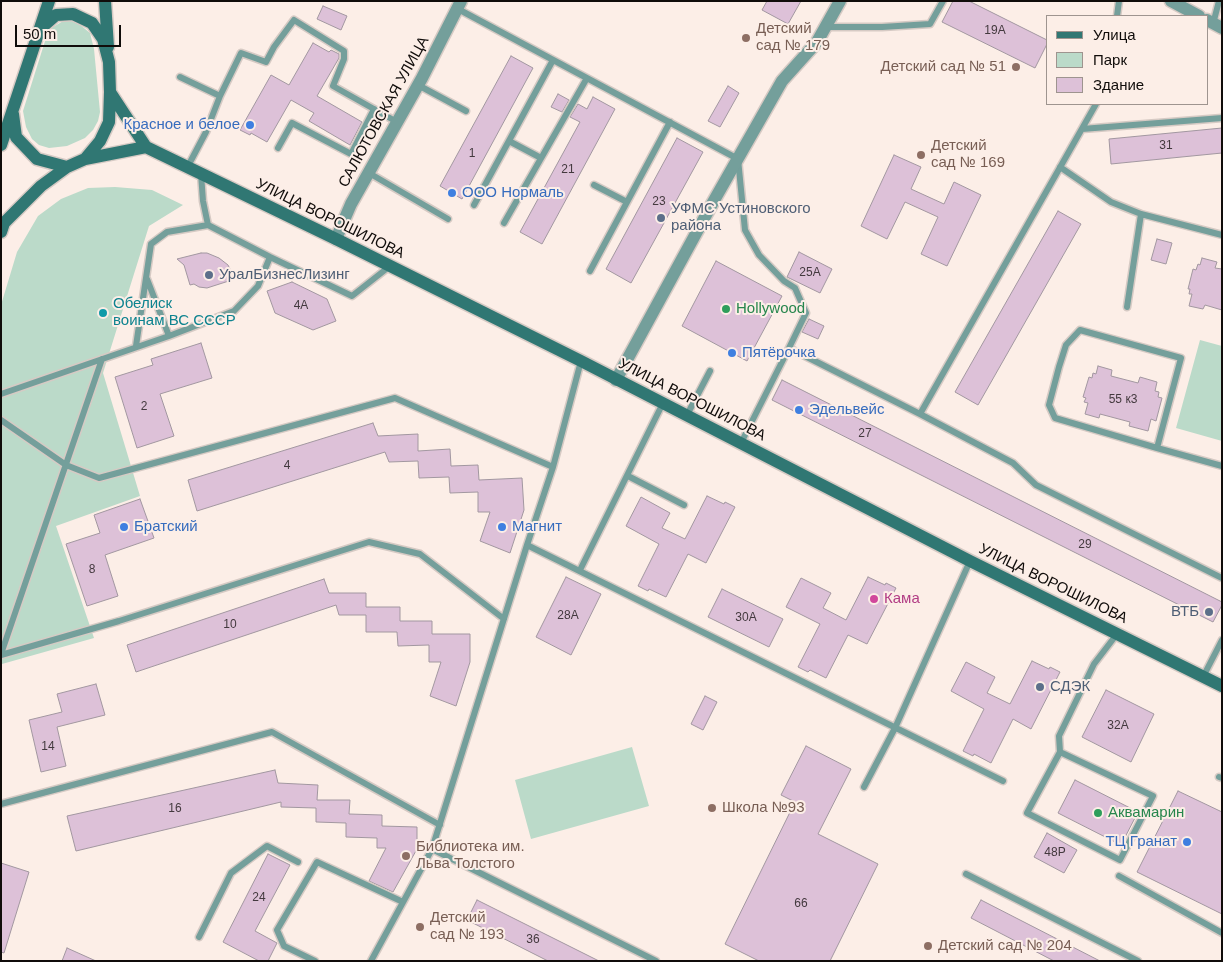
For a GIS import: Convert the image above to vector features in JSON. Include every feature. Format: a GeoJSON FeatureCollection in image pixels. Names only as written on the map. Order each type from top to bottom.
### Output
{"type":"FeatureCollection","features":[{"type":"Feature","properties":{"kind":"main road"},"geometry":{"type":"LineString","coordinates":[[1,145],[49,1]]}},
{"type":"Feature","properties":{"kind":"main road"},"geometry":{"type":"LineString","coordinates":[[85,158],[100,141],[109,122],[110,92],[105,1]]}},
{"type":"Feature","properties":{"kind":"main road"},"geometry":{"type":"LineString","coordinates":[[40,29],[56,15],[73,14],[92,24],[103,39],[109,62]]}},
{"type":"Feature","properties":{"kind":"main road"},"geometry":{"type":"LineString","coordinates":[[1,232],[4,223],[24,202],[41,186],[67,167],[85,158],[146,147],[110,92]]}},
{"type":"Feature","properties":{"kind":"main road"},"geometry":{"type":"LineString","coordinates":[[13,107],[16,137],[37,159],[67,167]]}},
{"type":"Feature","properties":{"kind":"main road","name":"УЛИЦА ВОРОШИЛОВА"},"geometry":{"type":"LineString","coordinates":[[146,147],[581,361],[970,561],[1222,686]]}},
{"type":"Feature","properties":{"kind":"street"},"geometry":{"type":"LineString","coordinates":[[616,380],[782,81],[817,42],[840,1]]}},
{"type":"Feature","properties":{"kind":"street"},"geometry":{"type":"LineString","coordinates":[[1171,1],[1198,15]]}},
{"type":"Feature","properties":{"kind":"street","name":"САЛЮТОВСКАЯ УЛИЦА"},"geometry":{"type":"LineString","coordinates":[[336,239],[351,204],[418,85],[459,5]]}},
{"type":"Feature","properties":{"kind":"lane"},"geometry":{"type":"LineString","coordinates":[[826,27],[882,27],[930,24],[943,1]]}},
{"type":"Feature","properties":{"kind":"lane"},"geometry":{"type":"LineString","coordinates":[[1117,15],[1119,1]]}},
{"type":"Feature","properties":{"kind":"lane"},"geometry":{"type":"LineString","coordinates":[[1214,24],[1219,1]]}},
{"type":"Feature","properties":{"kind":"lane"},"geometry":{"type":"LineString","coordinates":[[459,5],[553,60],[738,159],[745,230],[760,255],[784,281],[795,288],[806,313],[741,443]]}},
{"type":"Feature","properties":{"kind":"lane"},"geometry":{"type":"LineString","coordinates":[[188,168],[241,53],[266,62],[274,47],[294,20],[344,51],[344,59],[333,86],[397,122]]}},
{"type":"Feature","properties":{"kind":"lane"},"geometry":{"type":"LineString","coordinates":[[474,205],[553,60]]}},
{"type":"Feature","properties":{"kind":"lane"},"geometry":{"type":"LineString","coordinates":[[180,77],[220,96]]}},
{"type":"Feature","properties":{"kind":"lane"},"geometry":{"type":"LineString","coordinates":[[504,223],[587,78]]}},
{"type":"Feature","properties":{"kind":"lane"},"geometry":{"type":"LineString","coordinates":[[418,85],[466,111]]}},
{"type":"Feature","properties":{"kind":"lane"},"geometry":{"type":"LineString","coordinates":[[920,414],[1095,105]]}},
{"type":"Feature","properties":{"kind":"lane"},"geometry":{"type":"LineString","coordinates":[[278,148],[292,123],[351,154],[374,109]]}},
{"type":"Feature","properties":{"kind":"lane"},"geometry":{"type":"LineString","coordinates":[[1082,129],[1222,118]]}},
{"type":"Feature","properties":{"kind":"lane"},"geometry":{"type":"LineString","coordinates":[[590,271],[670,122]]}},
{"type":"Feature","properties":{"kind":"lane"},"geometry":{"type":"LineString","coordinates":[[509,141],[541,158]]}},
{"type":"Feature","properties":{"kind":"lane"},"geometry":{"type":"LineString","coordinates":[[1060,167],[1111,202],[1141,214],[1222,235]]}},
{"type":"Feature","properties":{"kind":"lane"},"geometry":{"type":"LineString","coordinates":[[369,173],[448,219]]}},
{"type":"Feature","properties":{"kind":"lane"},"geometry":{"type":"LineString","coordinates":[[201,174],[203,201],[208,225]]}},
{"type":"Feature","properties":{"kind":"lane"},"geometry":{"type":"LineString","coordinates":[[594,186],[626,202]]}},
{"type":"Feature","properties":{"kind":"lane"},"geometry":{"type":"LineString","coordinates":[[1127,308],[1141,214]]}},
{"type":"Feature","properties":{"kind":"lane"},"geometry":{"type":"LineString","coordinates":[[136,346],[151,244],[167,232],[208,225],[352,296],[390,266]]}},
{"type":"Feature","properties":{"kind":"lane"},"geometry":{"type":"LineString","coordinates":[[1,394],[169,336],[234,311],[258,286],[270,257]]}},
{"type":"Feature","properties":{"kind":"lane"},"geometry":{"type":"LineString","coordinates":[[146,278],[169,336]]}},
{"type":"Feature","properties":{"kind":"lane"},"geometry":{"type":"LineString","coordinates":[[1157,448],[1181,358],[1080,330],[1066,345],[1059,367],[1049,406],[1055,418],[1157,448],[1222,466]]}},
{"type":"Feature","properties":{"kind":"lane"},"geometry":{"type":"LineString","coordinates":[[789,348],[1013,463],[1036,485],[1222,578]]}},
{"type":"Feature","properties":{"kind":"lane"},"geometry":{"type":"LineString","coordinates":[[1,655],[102,359]]}},
{"type":"Feature","properties":{"kind":"lane"},"geometry":{"type":"LineString","coordinates":[[372,961],[432,849],[527,544],[553,467],[581,361]]}},
{"type":"Feature","properties":{"kind":"lane"},"geometry":{"type":"LineString","coordinates":[[687,415],[710,371]]}},
{"type":"Feature","properties":{"kind":"lane"},"geometry":{"type":"LineString","coordinates":[[1,420],[66,465],[100,478],[395,398],[553,467]]}},
{"type":"Feature","properties":{"kind":"lane"},"geometry":{"type":"LineString","coordinates":[[580,570],[663,403]]}},
{"type":"Feature","properties":{"kind":"lane"},"geometry":{"type":"LineString","coordinates":[[628,476],[684,505]]}},
{"type":"Feature","properties":{"kind":"lane"},"geometry":{"type":"LineString","coordinates":[[1,655],[85,631],[369,542],[420,554],[504,619]]}},
{"type":"Feature","properties":{"kind":"lane"},"geometry":{"type":"LineString","coordinates":[[527,544],[1003,781]]}},
{"type":"Feature","properties":{"kind":"lane"},"geometry":{"type":"LineString","coordinates":[[864,787],[895,728],[970,561]]}},
{"type":"Feature","properties":{"kind":"lane"},"geometry":{"type":"LineString","coordinates":[[1060,752],[1153,796],[1120,860],[1027,813],[1060,752],[1059,736],[1094,664],[1117,634]]}},
{"type":"Feature","properties":{"kind":"lane"},"geometry":{"type":"LineString","coordinates":[[1203,677],[1222,640]]}},
{"type":"Feature","properties":{"kind":"lane"},"geometry":{"type":"LineString","coordinates":[[1,804],[272,732],[440,825]]}},
{"type":"Feature","properties":{"kind":"lane"},"geometry":{"type":"LineString","coordinates":[[199,937],[232,873],[267,846],[298,862]]}},
{"type":"Feature","properties":{"kind":"lane"},"geometry":{"type":"LineString","coordinates":[[432,849],[656,961]]}},
{"type":"Feature","properties":{"kind":"lane"},"geometry":{"type":"LineString","coordinates":[[315,961],[284,946],[278,930],[317,862],[403,902]]}},
{"type":"Feature","properties":{"kind":"lane"},"geometry":{"type":"LineString","coordinates":[[966,874],[1138,961]]}},
{"type":"Feature","properties":{"kind":"lane"},"geometry":{"type":"LineString","coordinates":[[1119,876],[1222,933]]}},
{"type":"Feature","properties":{"kind":"green space"},"geometry":{"type":"Polygon","coordinates":[[[65,20],[79,24],[90,33],[94,49],[100,112],[93,130],[85,138],[67,146],[49,148],[39,145],[32,139],[26,127],[23,111],[46,38],[53,27],[65,20]]]}},
{"type":"Feature","properties":{"kind":"green space"},"geometry":{"type":"Polygon","coordinates":[[[115,187],[152,190],[183,205],[149,226],[103,373],[140,496],[56,526],[94,638],[2,664],[1,667],[1,305],[17,252],[38,216],[61,199],[88,188],[115,187]]]}},
{"type":"Feature","properties":{"kind":"green space"},"geometry":{"type":"Polygon","coordinates":[[[1200,340],[1222,346],[1222,441],[1176,428],[1200,340]]]}},
{"type":"Feature","properties":{"kind":"green space"},"geometry":{"type":"Polygon","coordinates":[[[632,747],[649,806],[531,839],[515,780],[632,747]]]}},
{"type":"Feature","properties":{"kind":"building"},"geometry":{"type":"Polygon","coordinates":[[[767,1],[801,1],[788,24],[762,10],[767,1]]]}},
{"type":"Feature","properties":{"kind":"building"},"geometry":{"type":"Polygon","coordinates":[[[953,1],[969,1],[1046,40],[1046,46],[1035,68],[942,22],[953,1]]]}},
{"type":"Feature","properties":{"kind":"building"},"geometry":{"type":"Polygon","coordinates":[[[323,6],[347,16],[341,30],[317,19],[323,6]]]}},
{"type":"Feature","properties":{"kind":"building"},"geometry":{"type":"Polygon","coordinates":[[[313,43],[329,52],[331,50],[339,54],[339,58],[317,96],[362,122],[350,145],[309,121],[314,113],[291,100],[267,142],[251,133],[250,135],[240,130],[271,75],[289,85],[313,43]]]}},
{"type":"Feature","properties":{"kind":"building"},"geometry":{"type":"Polygon","coordinates":[[[511,56],[533,68],[462,199],[440,186],[511,56]]]}},
{"type":"Feature","properties":{"kind":"building"},"geometry":{"type":"Polygon","coordinates":[[[728,86],[739,93],[720,127],[708,121],[728,86]]]}},
{"type":"Feature","properties":{"kind":"building"},"geometry":{"type":"Polygon","coordinates":[[[558,94],[569,100],[562,112],[551,107],[558,94]]]}},
{"type":"Feature","properties":{"kind":"building"},"geometry":{"type":"Polygon","coordinates":[[[593,97],[615,109],[542,244],[520,232],[580,122],[570,117],[578,104],[587,109],[593,97]]]}},
{"type":"Feature","properties":{"kind":"building"},"geometry":{"type":"Polygon","coordinates":[[[1222,128],[1222,153],[1111,164],[1109,139],[1222,128]]]}},
{"type":"Feature","properties":{"kind":"building"},"geometry":{"type":"Polygon","coordinates":[[[677,138],[703,152],[631,283],[606,269],[677,138]]]}},
{"type":"Feature","properties":{"kind":"building"},"geometry":{"type":"Polygon","coordinates":[[[894,155],[921,167],[911,189],[944,204],[954,182],[981,195],[947,266],[921,254],[938,217],[905,202],[887,239],[861,226],[894,155]]]}},
{"type":"Feature","properties":{"kind":"building"},"geometry":{"type":"Polygon","coordinates":[[[1058,211],[1081,224],[978,405],[955,392],[1058,211]]]}},
{"type":"Feature","properties":{"kind":"building"},"geometry":{"type":"Polygon","coordinates":[[[1157,239],[1172,243],[1166,264],[1151,260],[1157,239]]]}},
{"type":"Feature","properties":{"kind":"building"},"geometry":{"type":"Polygon","coordinates":[[[799,252],[832,269],[820,293],[787,277],[799,252]]]}},
{"type":"Feature","properties":{"kind":"building"},"geometry":{"type":"Polygon","coordinates":[[[207,253],[219,258],[228,265],[235,279],[207,288],[194,284],[190,285],[184,265],[177,259],[207,253]]]}},
{"type":"Feature","properties":{"kind":"building"},"geometry":{"type":"Polygon","coordinates":[[[1202,258],[1217,262],[1215,268],[1222,269],[1222,310],[1205,305],[1203,309],[1189,306],[1192,294],[1189,294],[1190,289],[1188,289],[1193,269],[1196,270],[1202,258]]]}},
{"type":"Feature","properties":{"kind":"building"},"geometry":{"type":"Polygon","coordinates":[[[716,261],[782,296],[747,361],[682,326],[716,261]]]}},
{"type":"Feature","properties":{"kind":"building"},"geometry":{"type":"Polygon","coordinates":[[[292,282],[327,299],[336,321],[313,330],[275,313],[267,291],[292,282]]]}},
{"type":"Feature","properties":{"kind":"building"},"geometry":{"type":"Polygon","coordinates":[[[809,319],[824,326],[818,339],[802,332],[809,319]]]}},
{"type":"Feature","properties":{"kind":"building"},"geometry":{"type":"Polygon","coordinates":[[[201,343],[212,378],[160,394],[174,436],[137,448],[115,377],[153,365],[151,359],[201,343]]]}},
{"type":"Feature","properties":{"kind":"building"},"geometry":{"type":"Polygon","coordinates":[[[1098,366],[1112,370],[1111,376],[1138,383],[1140,377],[1157,382],[1155,391],[1159,392],[1158,397],[1162,398],[1156,421],[1151,419],[1148,431],[1129,426],[1130,422],[1100,414],[1099,418],[1085,414],[1088,403],[1084,402],[1086,398],[1083,397],[1089,377],[1092,378],[1093,373],[1096,374],[1098,366]]]}},
{"type":"Feature","properties":{"kind":"building"},"geometry":{"type":"Polygon","coordinates":[[[782,380],[1222,602],[1213,622],[772,400],[782,380]]]}},
{"type":"Feature","properties":{"kind":"building"},"geometry":{"type":"Polygon","coordinates":[[[373,423],[378,436],[418,434],[418,451],[450,449],[451,466],[478,465],[479,480],[522,478],[524,510],[510,553],[480,541],[490,512],[478,512],[478,492],[450,493],[449,477],[419,478],[418,461],[389,462],[385,452],[197,511],[188,480],[373,423]]]}},
{"type":"Feature","properties":{"kind":"building"},"geometry":{"type":"Polygon","coordinates":[[[707,496],[735,507],[706,563],[688,554],[666,597],[638,586],[659,544],[626,526],[641,497],[670,513],[662,528],[685,539],[707,496]]]}},
{"type":"Feature","properties":{"kind":"building"},"geometry":{"type":"Polygon","coordinates":[[[140,499],[154,538],[105,555],[118,596],[87,606],[66,544],[100,533],[94,515],[140,499]]]}},
{"type":"Feature","properties":{"kind":"building"},"geometry":{"type":"Polygon","coordinates":[[[566,577],[601,594],[571,655],[536,637],[566,577]]]}},
{"type":"Feature","properties":{"kind":"building"},"geometry":{"type":"Polygon","coordinates":[[[868,577],[896,588],[867,644],[848,635],[826,678],[810,670],[808,672],[798,667],[820,624],[786,607],[801,578],[831,593],[823,608],[846,620],[868,577]]]}},
{"type":"Feature","properties":{"kind":"building"},"geometry":{"type":"Polygon","coordinates":[[[324,579],[329,593],[366,593],[366,607],[400,607],[400,621],[432,621],[432,634],[470,634],[470,662],[456,706],[430,696],[441,662],[429,662],[429,645],[398,646],[397,632],[366,632],[366,615],[339,615],[336,605],[136,672],[127,645],[324,579]]]}},
{"type":"Feature","properties":{"kind":"building"},"geometry":{"type":"Polygon","coordinates":[[[722,589],[783,619],[769,647],[708,617],[722,589]]]}},
{"type":"Feature","properties":{"kind":"building"},"geometry":{"type":"Polygon","coordinates":[[[1032,661],[1060,672],[1031,729],[1013,719],[991,763],[974,754],[973,756],[963,751],[984,709],[951,691],[966,662],[995,677],[987,693],[1010,704],[1032,661]]]}},
{"type":"Feature","properties":{"kind":"building"},"geometry":{"type":"Polygon","coordinates":[[[96,684],[105,715],[57,727],[66,766],[41,772],[29,720],[62,712],[57,694],[96,684]]]}},
{"type":"Feature","properties":{"kind":"building"},"geometry":{"type":"Polygon","coordinates":[[[1106,690],[1154,714],[1131,762],[1082,737],[1106,690]]]}},
{"type":"Feature","properties":{"kind":"building"},"geometry":{"type":"Polygon","coordinates":[[[705,696],[717,702],[703,730],[691,724],[705,696]]]}},
{"type":"Feature","properties":{"kind":"building"},"geometry":{"type":"Polygon","coordinates":[[[806,746],[851,769],[818,834],[878,864],[830,961],[759,961],[725,944],[795,802],[781,795],[806,746]]]}},
{"type":"Feature","properties":{"kind":"building"},"geometry":{"type":"Polygon","coordinates":[[[275,770],[278,783],[318,785],[317,800],[350,800],[349,814],[382,815],[382,826],[417,827],[417,849],[393,892],[369,881],[386,848],[377,848],[377,838],[346,837],[346,823],[316,822],[316,808],[281,807],[281,802],[76,851],[67,816],[275,770]]]}},
{"type":"Feature","properties":{"kind":"building","name":"Аквамарин"},"geometry":{"type":"Polygon","coordinates":[[[1075,780],[1138,812],[1121,845],[1058,813],[1075,780]]]}},
{"type":"Feature","properties":{"kind":"building","name":"ТЦ Гранат"},"geometry":{"type":"Polygon","coordinates":[[[1178,791],[1222,812],[1222,914],[1137,872],[1178,791]]]}},
{"type":"Feature","properties":{"kind":"building"},"geometry":{"type":"Polygon","coordinates":[[[1047,833],[1077,850],[1064,873],[1034,857],[1047,833]]]}},
{"type":"Feature","properties":{"kind":"building"},"geometry":{"type":"Polygon","coordinates":[[[268,854],[290,865],[255,931],[277,943],[268,961],[259,961],[223,942],[268,854]]]}},
{"type":"Feature","properties":{"kind":"building"},"geometry":{"type":"Polygon","coordinates":[[[1,863],[29,872],[4,953],[1,952],[1,863]]]}},
{"type":"Feature","properties":{"kind":"building"},"geometry":{"type":"Polygon","coordinates":[[[477,900],[599,961],[548,961],[467,920],[477,900]]]}},
{"type":"Feature","properties":{"kind":"building"},"geometry":{"type":"Polygon","coordinates":[[[981,900],[1100,961],[1054,961],[971,918],[981,900]]]}},
{"type":"Feature","properties":{"kind":"building"},"geometry":{"type":"Polygon","coordinates":[[[67,948],[96,961],[62,961],[67,948]]]}},
{"type":"Feature","properties":{"kind":"place","name":"Детский сад № 179"},"geometry":{"type":"Point","coordinates":[746,38]}},
{"type":"Feature","properties":{"kind":"place","name":"Детский сад № 51"},"geometry":{"type":"Point","coordinates":[1016,67]}},
{"type":"Feature","properties":{"kind":"place","name":"Красное и белое"},"geometry":{"type":"Point","coordinates":[250,125]}},
{"type":"Feature","properties":{"kind":"place","name":"Детский сад № 169"},"geometry":{"type":"Point","coordinates":[921,155]}},
{"type":"Feature","properties":{"kind":"place","name":"ООО Нормаль"},"geometry":{"type":"Point","coordinates":[452,193]}},
{"type":"Feature","properties":{"kind":"place","name":"УФМС Устиновского района"},"geometry":{"type":"Point","coordinates":[661,218]}},
{"type":"Feature","properties":{"kind":"place","name":"УралБизнесЛизинг"},"geometry":{"type":"Point","coordinates":[209,275]}},
{"type":"Feature","properties":{"kind":"place","name":"Hollywood"},"geometry":{"type":"Point","coordinates":[726,309]}},
{"type":"Feature","properties":{"kind":"place","name":"Обелиск воинам ВС СССР"},"geometry":{"type":"Point","coordinates":[103,313]}},
{"type":"Feature","properties":{"kind":"place","name":"Пятёрочка"},"geometry":{"type":"Point","coordinates":[732,353]}},
{"type":"Feature","properties":{"kind":"place","name":"Эдельвейс"},"geometry":{"type":"Point","coordinates":[799,410]}},
{"type":"Feature","properties":{"kind":"place","name":"Братский"},"geometry":{"type":"Point","coordinates":[124,527]}},
{"type":"Feature","properties":{"kind":"place","name":"Магнит"},"geometry":{"type":"Point","coordinates":[502,527]}},
{"type":"Feature","properties":{"kind":"place","name":"Кама"},"geometry":{"type":"Point","coordinates":[874,599]}},
{"type":"Feature","properties":{"kind":"place","name":"ВТБ"},"geometry":{"type":"Point","coordinates":[1209,612]}},
{"type":"Feature","properties":{"kind":"place","name":"СДЭК"},"geometry":{"type":"Point","coordinates":[1040,687]}},
{"type":"Feature","properties":{"kind":"place","name":"Школа №93"},"geometry":{"type":"Point","coordinates":[712,808]}},
{"type":"Feature","properties":{"kind":"place","name":"Аквамарин"},"geometry":{"type":"Point","coordinates":[1098,813]}},
{"type":"Feature","properties":{"kind":"place","name":"ТЦ Гранат"},"geometry":{"type":"Point","coordinates":[1187,842]}},
{"type":"Feature","properties":{"kind":"place","name":"Библиотека им. Льва Толстого"},"geometry":{"type":"Point","coordinates":[406,856]}},
{"type":"Feature","properties":{"kind":"place","name":"Детский сад № 193"},"geometry":{"type":"Point","coordinates":[420,927]}},
{"type":"Feature","properties":{"kind":"place","name":"Детский сад № 204"},"geometry":{"type":"Point","coordinates":[928,946]}}]}
